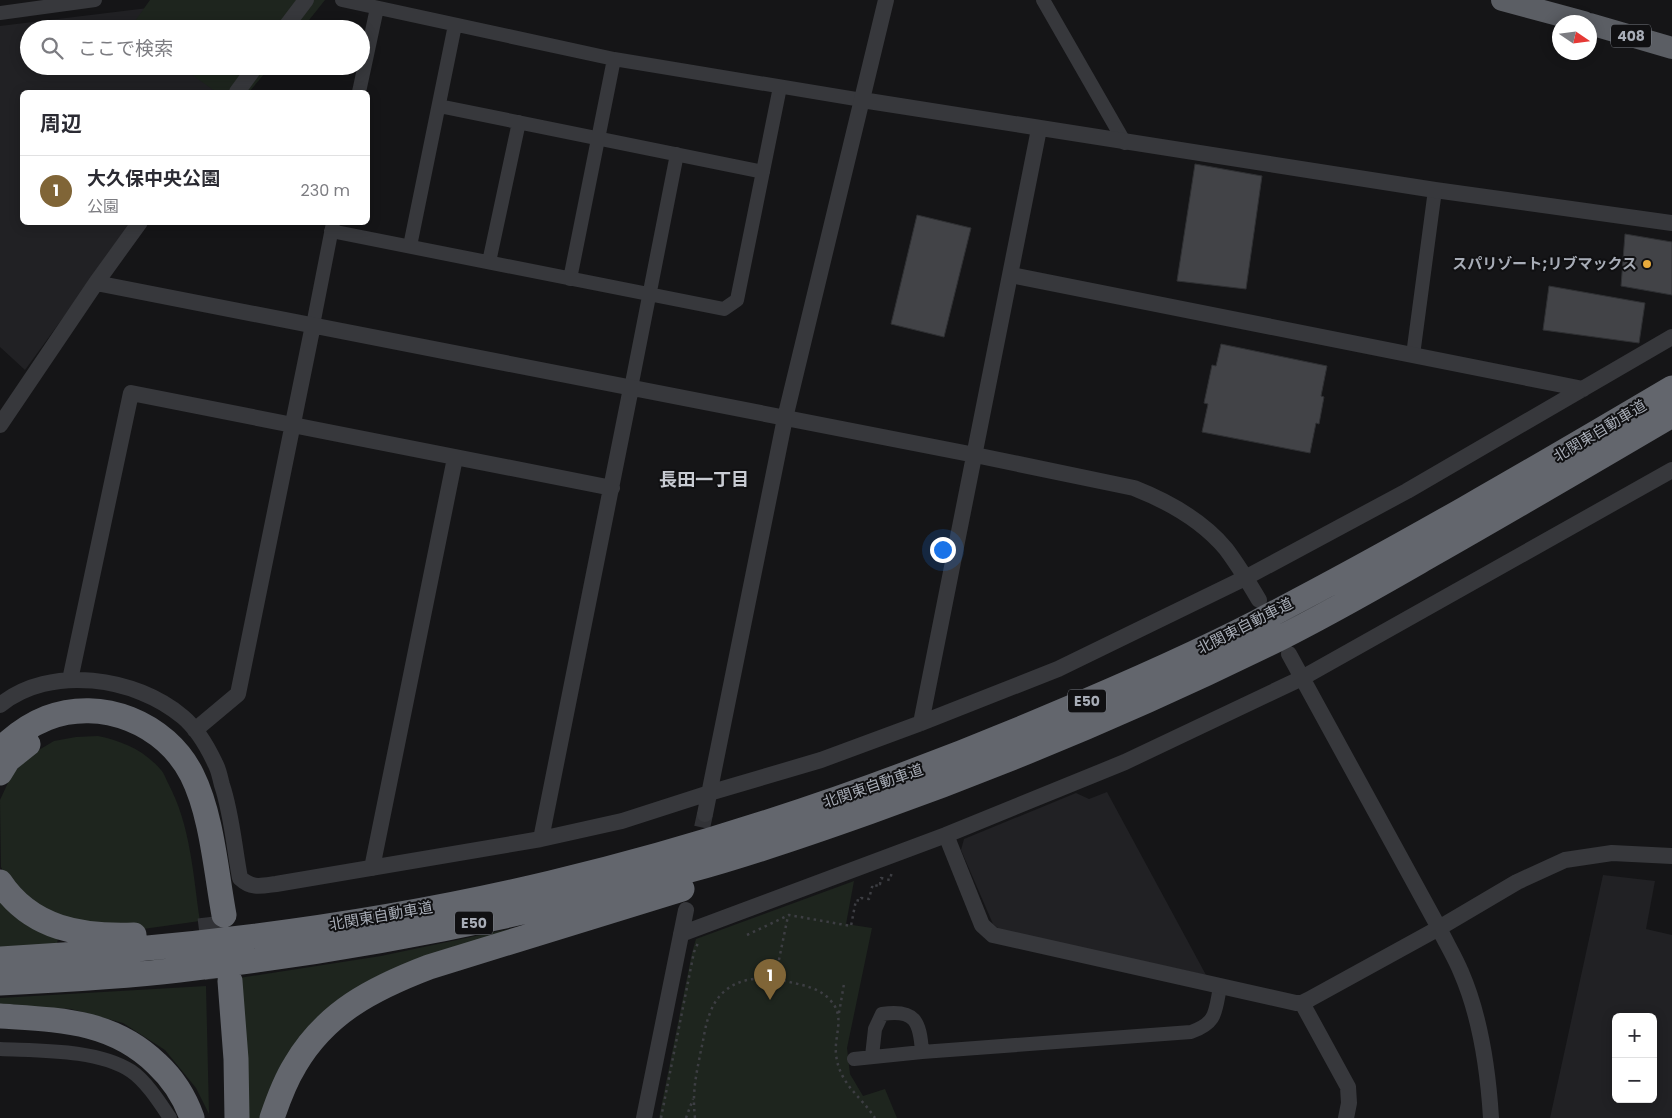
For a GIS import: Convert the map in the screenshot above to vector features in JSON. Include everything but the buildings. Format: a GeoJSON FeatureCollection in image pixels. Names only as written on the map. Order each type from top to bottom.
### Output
{"type":"FeatureCollection","features":[{"type":"Feature","properties":{"kind":"highway"},"geometry":{"type":"LineString","coordinates":[[1502,0],[1535,4],[1565,15]]}},
{"type":"Feature","properties":{"kind":"highway","name":"408"},"geometry":{"type":"LineString","coordinates":[[1597,26],[1672,48]]}},
{"type":"Feature","properties":{"kind":"highway","name":"北関東自動車道"},"geometry":{"type":"LineString","coordinates":[[0,959],[82,955],[194,944],[304,930],[456,903],[550,883],[690,846],[928,767],[1134,681],[1255,623],[1498,491],[1672,388]]}},
{"type":"Feature","properties":{"kind":"highway","name":"北関東自動車道"},"geometry":{"type":"LineString","coordinates":[[0,983],[177,970],[309,953],[460,926],[549,906],[690,870],[802,836],[933,790],[1034,750],[1268,644],[1381,583],[1672,415]]}},
{"type":"Feature","properties":{"kind":"highway"},"geometry":{"type":"LineString","coordinates":[[0,750],[13,737],[47,718],[84,711],[105,712],[126,718],[146,727],[164,739],[179,755],[200,792],[211,841],[217,916],[188,799],[177,777],[166,761],[148,744],[116,729],[97,725],[76,725],[55,729],[37,737],[8,760],[0,773]]}},
{"type":"Feature","properties":{"kind":"highway"},"geometry":{"type":"LineString","coordinates":[[272,1118],[281,1093],[295,1065],[311,1043],[346,1007],[394,980],[430,967],[691,886],[804,846],[933,790]]}},
{"type":"Feature","properties":{"kind":"highway"},"geometry":{"type":"LineString","coordinates":[[0,882],[7,893],[40,920],[83,934],[111,936],[176,934],[305,919],[382,904],[456,903]]}},
{"type":"Feature","properties":{"kind":"highway"},"geometry":{"type":"LineString","coordinates":[[224,1118],[224,982],[236,1059],[237,1118]]}},
{"type":"Feature","properties":{"kind":"highway"},"geometry":{"type":"LineString","coordinates":[[0,1016],[83,1024],[105,1030],[125,1039],[146,1053],[165,1072],[180,1093],[192,1118]]}},
{"type":"Feature","properties":{"kind":"street"},"geometry":{"type":"LineString","coordinates":[[0,13],[95,0]]}},
{"type":"Feature","properties":{"kind":"street"},"geometry":{"type":"LineString","coordinates":[[291,20],[306,0]]}},
{"type":"Feature","properties":{"kind":"street"},"geometry":{"type":"LineString","coordinates":[[342,0],[614,59],[1125,143],[1435,190],[1672,223]]}},
{"type":"Feature","properties":{"kind":"street"},"geometry":{"type":"LineString","coordinates":[[705,814],[784,418],[886,0]]}},
{"type":"Feature","properties":{"kind":"street"},"geometry":{"type":"LineString","coordinates":[[1043,0],[1125,143]]}},
{"type":"Feature","properties":{"kind":"street"},"geometry":{"type":"LineString","coordinates":[[370,43],[377,8]]}},
{"type":"Feature","properties":{"kind":"street"},"geometry":{"type":"LineString","coordinates":[[410,246],[455,25]]}},
{"type":"Feature","properties":{"kind":"street"},"geometry":{"type":"LineString","coordinates":[[570,278],[614,59]]}},
{"type":"Feature","properties":{"kind":"street"},"geometry":{"type":"LineString","coordinates":[[238,90],[249,75]]}},
{"type":"Feature","properties":{"kind":"street"},"geometry":{"type":"LineString","coordinates":[[360,90],[363,75]]}},
{"type":"Feature","properties":{"kind":"street"},"geometry":{"type":"LineString","coordinates":[[195,730],[238,694],[332,227],[410,246],[724,309],[737,300],[780,86]]}},
{"type":"Feature","properties":{"kind":"street"},"geometry":{"type":"LineString","coordinates":[[439,106],[763,172]]}},
{"type":"Feature","properties":{"kind":"street"},"geometry":{"type":"LineString","coordinates":[[489,262],[519,122]]}},
{"type":"Feature","properties":{"kind":"street"},"geometry":{"type":"LineString","coordinates":[[921,723],[1039,129]]}},
{"type":"Feature","properties":{"kind":"street"},"geometry":{"type":"LineString","coordinates":[[541,839],[677,154]]}},
{"type":"Feature","properties":{"kind":"street"},"geometry":{"type":"LineString","coordinates":[[1413,355],[1435,190]]}},
{"type":"Feature","properties":{"kind":"street"},"geometry":{"type":"LineString","coordinates":[[0,425],[96,283],[138,225]]}},
{"type":"Feature","properties":{"kind":"street"},"geometry":{"type":"LineString","coordinates":[[1011,275],[1583,389]]}},
{"type":"Feature","properties":{"kind":"street"},"geometry":{"type":"LineString","coordinates":[[96,283],[975,455],[1134,488],[1178,509],[1202,526],[1225,548],[1259,600]]}},
{"type":"Feature","properties":{"kind":"street"},"geometry":{"type":"LineString","coordinates":[[0,705],[25,690],[45,684],[70,680],[93,680],[114,682],[139,690],[183,717],[195,730],[216,764],[229,807],[240,878],[246,884],[257,886],[276,884],[541,839],[622,821],[821,760],[1058,669],[1245,578],[1407,491],[1672,337]]}},
{"type":"Feature","properties":{"kind":"street"},"geometry":{"type":"LineString","coordinates":[[70,680],[131,392],[612,488]]}},
{"type":"Feature","properties":{"kind":"street"},"geometry":{"type":"LineString","coordinates":[[372,868],[455,458]]}},
{"type":"Feature","properties":{"kind":"street"},"geometry":{"type":"LineString","coordinates":[[681,934],[946,835],[1125,762],[1302,678],[1672,470]]}},
{"type":"Feature","properties":{"kind":"street"},"geometry":{"type":"LineString","coordinates":[[1289,654],[1462,973],[1477,1021],[1485,1058],[1491,1118]]}},
{"type":"Feature","properties":{"kind":"street"},"geometry":{"type":"LineString","coordinates":[[946,835],[982,925],[993,935],[1296,1003],[1302,1003],[1439,928],[1516,882],[1565,860],[1612,853],[1672,856]]}},
{"type":"Feature","properties":{"kind":"street"},"geometry":{"type":"LineString","coordinates":[[644,1118],[686,910]]}},
{"type":"Feature","properties":{"kind":"street"},"geometry":{"type":"LineString","coordinates":[[854,1059],[872,1056],[1191,1032],[1204,1028],[1212,1019],[1220,987]]}},
{"type":"Feature","properties":{"kind":"street"},"geometry":{"type":"LineString","coordinates":[[1302,1003],[1348,1087],[1349,1103],[1346,1118]]}},
{"type":"Feature","properties":{"kind":"street"},"geometry":{"type":"LineString","coordinates":[[872,1056],[875,1029],[882,1014],[894,1012],[909,1014],[917,1023],[922,1052]]}},
{"type":"Feature","properties":{"kind":"street"},"geometry":{"type":"LineString","coordinates":[[0,1048],[76,1054],[103,1059],[131,1072],[152,1093],[170,1118]]}},
{"type":"Feature","properties":{"kind":"path"},"geometry":{"type":"LineString","coordinates":[[748,935],[788,916],[851,926],[856,900],[860,901],[861,898],[869,899],[872,887],[876,888],[877,883],[880,884],[881,878],[890,880],[892,871],[896,872],[898,860],[895,854]]}},
{"type":"Feature","properties":{"kind":"path"},"geometry":{"type":"LineString","coordinates":[[775,979],[788,916]]}},
{"type":"Feature","properties":{"kind":"path"},"geometry":{"type":"LineString","coordinates":[[661,1118],[694,952],[699,942],[704,941]]}},
{"type":"Feature","properties":{"kind":"path"},"geometry":{"type":"LineString","coordinates":[[695,1118],[694,1087],[709,1014],[720,996],[735,984],[758,978],[775,979],[819,991],[832,1002],[838,1014]]}},
{"type":"Feature","properties":{"kind":"path"},"geometry":{"type":"LineString","coordinates":[[844,984],[838,1014],[836,1053],[841,1074],[851,1091],[875,1118]]}},
{"type":"Feature","properties":{"kind":"path"},"geometry":{"type":"LineString","coordinates":[[686,1118],[693,1098]]}},
{"type":"Feature","properties":{"kind":"shaded area"},"geometry":{"type":"Polygon","coordinates":[[[150,0],[325,0],[309,20],[136,20],[150,0]]]}},
{"type":"Feature","properties":{"kind":"shaded area"},"geometry":{"type":"Polygon","coordinates":[[[214,0],[290,0],[278,20],[49,20],[214,0]]]}},
{"type":"Feature","properties":{"kind":"shaded area"},"geometry":{"type":"Polygon","coordinates":[[[20,24],[20,75],[238,75],[227,90],[20,90],[20,225],[131,225],[25,370],[0,347],[0,26],[20,24]]]}},
{"type":"Feature","properties":{"kind":"shaded area"},"geometry":{"type":"Polygon","coordinates":[[[192,75],[263,75],[251,90],[213,90],[192,75]]]}},
{"type":"Feature","properties":{"kind":"shaded area"},"geometry":{"type":"Polygon","coordinates":[[[98,736],[132,747],[147,757],[164,774],[182,816],[193,868],[200,921],[136,930],[57,919],[12,886],[1,867],[0,800],[12,774],[32,754],[54,741],[98,736]]]}},
{"type":"Feature","properties":{"kind":"shaded area"},"geometry":{"type":"Polygon","coordinates":[[[1107,792],[1206,975],[1000,930],[993,924],[961,850],[964,839],[1076,793],[1089,799],[1107,792]]]}},
{"type":"Feature","properties":{"kind":"shaded area"},"geometry":{"type":"Polygon","coordinates":[[[1603,875],[1655,881],[1646,929],[1672,935],[1672,1118],[1550,1118],[1603,875]]]}},
{"type":"Feature","properties":{"kind":"shaded area"},"geometry":{"type":"Polygon","coordinates":[[[854,881],[846,924],[872,928],[847,1048],[850,1074],[863,1096],[885,1089],[897,1118],[659,1118],[696,939],[854,881]]]}},
{"type":"Feature","properties":{"kind":"shaded area"},"geometry":{"type":"Polygon","coordinates":[[[0,897],[58,938],[57,944],[0,947],[0,897]]]}},
{"type":"Feature","properties":{"kind":"shaded area"},"geometry":{"type":"Polygon","coordinates":[[[528,925],[346,997],[264,1118],[249,1118],[239,978],[381,956],[528,925]]]}},
{"type":"Feature","properties":{"kind":"shaded area"},"geometry":{"type":"Polygon","coordinates":[[[206,986],[209,1114],[196,1088],[165,1050],[123,1023],[71,1009],[0,1005],[0,998],[206,986]]]}},
{"type":"Feature","properties":{"kind":"tunnel"},"geometry":{"type":"LineString","coordinates":[[697,851],[705,814]]}},
{"type":"Feature","properties":{"kind":"tunnel"},"geometry":{"type":"LineString","coordinates":[[210,917],[218,983]]}},
{"type":"Feature","properties":{"kind":"place","name":"スパリゾート;リブマックス"},"geometry":{"type":"Point","coordinates":[1647,264]}},
{"type":"Feature","properties":{"kind":"place","name":"大久保中央公園"},"geometry":{"type":"Point","coordinates":[770,1000]}},
{"type":"Feature","properties":{"kind":"district","name":"長田一丁目"},"geometry":{"type":"Point","coordinates":[704,480]}}]}
